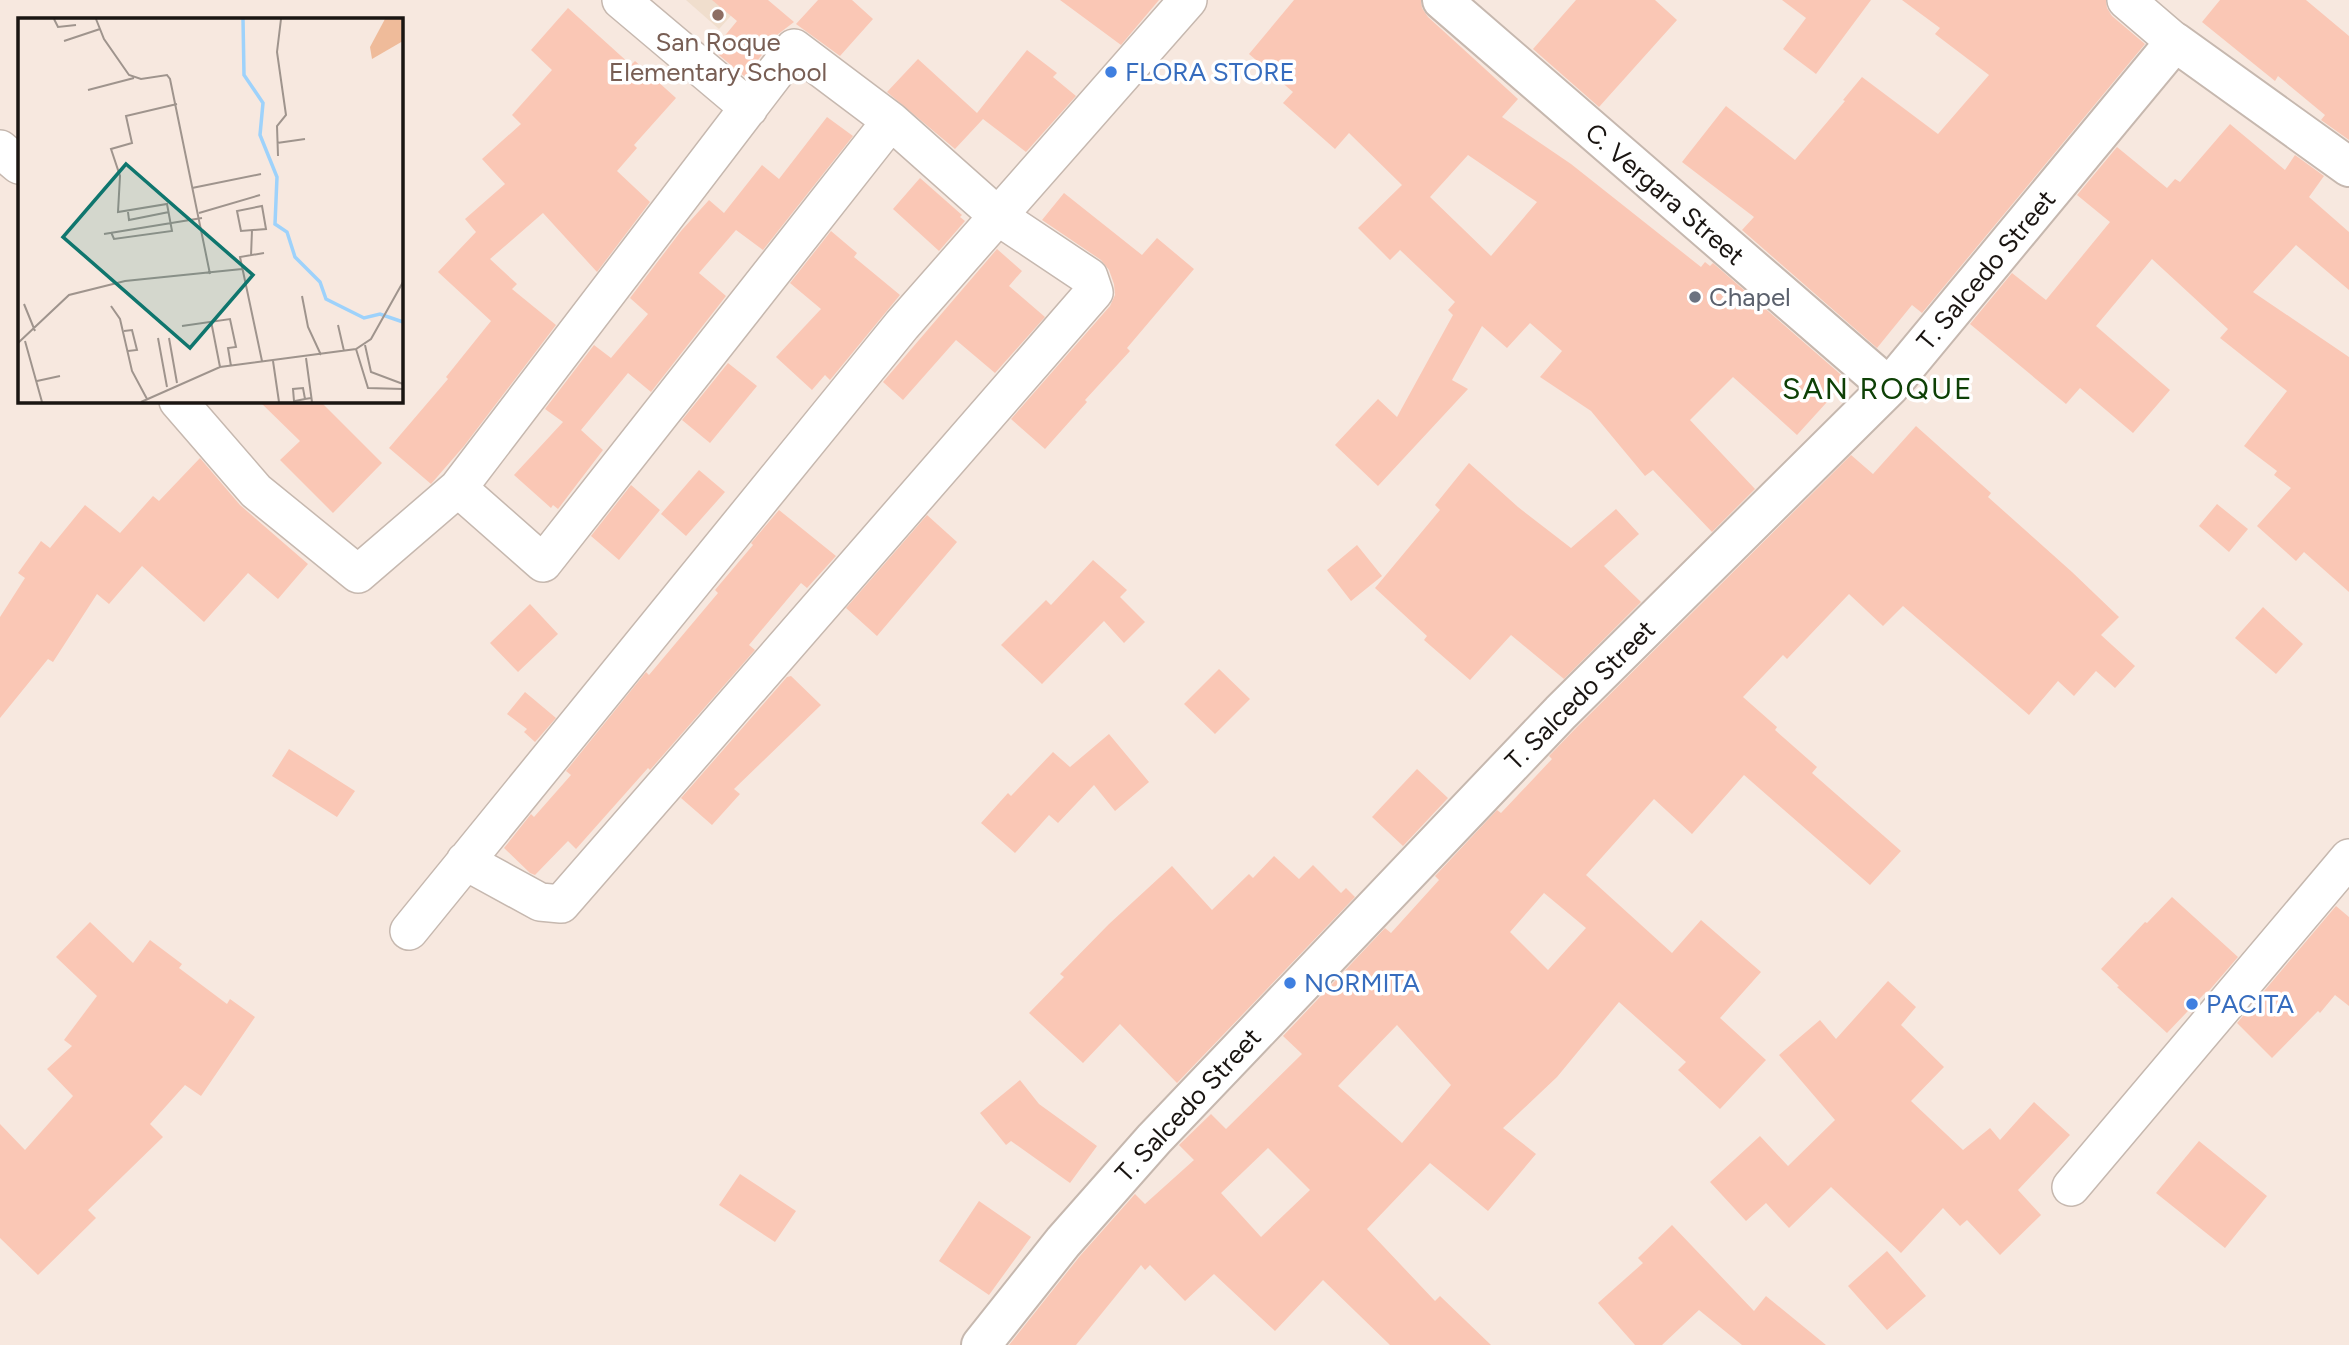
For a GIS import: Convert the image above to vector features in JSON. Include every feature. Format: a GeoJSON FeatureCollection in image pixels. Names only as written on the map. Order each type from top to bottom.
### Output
{"type":"FeatureCollection","features":[{"type":"Feature","properties":{"kind":"street"},"geometry":{"type":"LineString","coordinates":[[621,0],[749,108]]}},
{"type":"Feature","properties":{"kind":"street"},"geometry":{"type":"LineString","coordinates":[[409,930],[902,325],[1188,0]]}},
{"type":"Feature","properties":{"kind":"street","name":"C. Vergara Street"},"geometry":{"type":"LineString","coordinates":[[1442,0],[1889,387]]}},
{"type":"Feature","properties":{"kind":"street"},"geometry":{"type":"LineString","coordinates":[[2126,0],[2175,42],[2349,167]]}},
{"type":"Feature","properties":{"kind":"street","name":"T. Salcedo Street"},"geometry":{"type":"LineString","coordinates":[[981,1345],[1063,1242],[1228,1060],[1561,712],[1889,387],[2175,42]]}},
{"type":"Feature","properties":{"kind":"street"},"geometry":{"type":"LineString","coordinates":[[179,402],[256,491],[358,574],[458,488],[794,48],[891,121],[999,216],[1089,277],[1094,292],[561,904],[540,902],[465,861]]}},
{"type":"Feature","properties":{"kind":"street"},"geometry":{"type":"LineString","coordinates":[[458,488],[542,563],[891,121]]}},
{"type":"Feature","properties":{"kind":"street"},"geometry":{"type":"LineString","coordinates":[[0,149],[18,164]]}},
{"type":"Feature","properties":{"kind":"street"},"geometry":{"type":"LineString","coordinates":[[2071,1187],[2344,875]]}},
{"type":"Feature","properties":{"kind":"shaded area","name":"San Roque Elementary School"},"geometry":{"type":"Polygon","coordinates":[[[686,0],[745,0],[719,29],[686,0]]]}},
{"type":"Feature","properties":{"kind":"building"},"geometry":{"type":"Polygon","coordinates":[[[712,0],[768,0],[794,22],[777,35],[745,77],[713,50],[737,21],[712,0]]]}},
{"type":"Feature","properties":{"kind":"building"},"geometry":{"type":"Polygon","coordinates":[[[818,0],[852,0],[873,19],[840,56],[796,24],[818,0]]]}},
{"type":"Feature","properties":{"kind":"building"},"geometry":{"type":"Polygon","coordinates":[[[1060,0],[1159,0],[1121,45],[1060,0]]]}},
{"type":"Feature","properties":{"kind":"building"},"geometry":{"type":"Polygon","coordinates":[[[1294,0],[1421,0],[1422,8],[1428,17],[1518,99],[1502,117],[1571,164],[1701,267],[1705,262],[1710,266],[1713,263],[1847,380],[1797,435],[1733,377],[1690,420],[1755,489],[1712,532],[1653,470],[1645,476],[1591,411],[1540,377],[1562,351],[1530,323],[1507,348],[1482,326],[1452,380],[1468,389],[1378,486],[1335,445],[1378,399],[1397,417],[1453,315],[1448,310],[1455,302],[1400,250],[1390,260],[1358,228],[1402,185],[1349,133],[1335,149],[1283,103],[1293,92],[1249,54],[1294,0]],[[1468,155],[1430,197],[1491,256],[1537,202],[1468,155]]]}},
{"type":"Feature","properties":{"kind":"building"},"geometry":{"type":"Polygon","coordinates":[[[1576,0],[1655,0],[1677,20],[1599,107],[1533,49],[1576,0]]]}},
{"type":"Feature","properties":{"kind":"building"},"geometry":{"type":"Polygon","coordinates":[[[1782,0],[1871,0],[1816,74],[1783,49],[1806,18],[1782,0]]]}},
{"type":"Feature","properties":{"kind":"building"},"geometry":{"type":"Polygon","coordinates":[[[1902,0],[2106,0],[2112,16],[2145,44],[1922,313],[1912,305],[1877,348],[1742,230],[1754,217],[1682,162],[1726,106],[1795,160],[1862,77],[1938,134],[1989,75],[1935,34],[1940,28],[1902,0]]]}},
{"type":"Feature","properties":{"kind":"building"},"geometry":{"type":"Polygon","coordinates":[[[2220,0],[2306,0],[2349,36],[2349,140],[2321,120],[2325,115],[2278,76],[2275,81],[2202,22],[2220,0]]]}},
{"type":"Feature","properties":{"kind":"building"},"geometry":{"type":"Polygon","coordinates":[[[568,8],[631,65],[635,61],[676,98],[634,145],[637,148],[617,171],[650,202],[597,272],[543,213],[490,259],[517,284],[512,289],[556,325],[464,446],[431,484],[389,448],[448,379],[446,377],[491,321],[438,272],[476,232],[465,219],[505,184],[482,159],[521,124],[512,115],[552,70],[531,50],[568,8]]]}},
{"type":"Feature","properties":{"kind":"building"},"geometry":{"type":"Polygon","coordinates":[[[1027,50],[1057,73],[1053,77],[1076,96],[1026,152],[983,119],[955,149],[887,92],[918,59],[977,113],[1027,50]]]}},
{"type":"Feature","properties":{"kind":"building"},"geometry":{"type":"Polygon","coordinates":[[[827,117],[853,136],[763,250],[736,230],[699,273],[726,296],[651,392],[628,373],[581,430],[603,450],[558,509],[553,505],[551,508],[514,475],[563,422],[545,409],[594,345],[611,358],[648,314],[630,298],[681,231],[709,200],[724,213],[762,165],[779,179],[827,117]]]}},
{"type":"Feature","properties":{"kind":"building"},"geometry":{"type":"Polygon","coordinates":[[[2230,124],[2285,170],[2295,155],[2324,176],[2309,197],[2349,232],[2349,290],[2296,245],[2253,292],[2349,357],[2349,592],[2304,552],[2296,561],[2257,526],[2291,488],[2274,475],[2277,471],[2244,446],[2287,391],[2220,338],[2228,329],[2152,259],[2096,326],[2170,390],[2133,433],[2080,388],[2066,404],[1970,324],[2012,273],[2046,300],[2110,222],[2077,195],[2117,147],[2167,188],[2175,179],[2180,182],[2230,124]]]}},
{"type":"Feature","properties":{"kind":"building"},"geometry":{"type":"Polygon","coordinates":[[[920,178],[962,215],[960,217],[965,221],[939,251],[893,209],[920,178]]]}},
{"type":"Feature","properties":{"kind":"building"},"geometry":{"type":"Polygon","coordinates":[[[1064,193],[1142,255],[1157,238],[1194,269],[1127,348],[1130,351],[1045,449],[1011,419],[1110,306],[1115,295],[1109,270],[1101,260],[1042,220],[1064,193]]]}},
{"type":"Feature","properties":{"kind":"building"},"geometry":{"type":"Polygon","coordinates":[[[831,231],[857,253],[854,257],[900,295],[830,380],[825,375],[812,390],[776,357],[821,309],[790,283],[831,231]]]}},
{"type":"Feature","properties":{"kind":"building"},"geometry":{"type":"Polygon","coordinates":[[[997,249],[1022,271],[1009,286],[1045,317],[995,373],[956,340],[903,400],[883,382],[997,249]]]}},
{"type":"Feature","properties":{"kind":"building"},"geometry":{"type":"Polygon","coordinates":[[[728,363],[757,386],[710,443],[682,420],[728,363]]]}},
{"type":"Feature","properties":{"kind":"building"},"geometry":{"type":"Polygon","coordinates":[[[260,402],[321,402],[382,463],[333,513],[280,460],[300,441],[260,402]]]}},
{"type":"Feature","properties":{"kind":"building"},"geometry":{"type":"Polygon","coordinates":[[[1916,426],[1991,493],[1988,497],[2119,617],[2101,635],[2135,666],[2115,688],[2096,671],[2074,696],[2058,681],[2029,715],[1903,606],[1883,626],[1849,594],[1787,659],[1783,655],[1743,697],[1817,767],[1812,773],[1901,851],[1870,885],[1744,775],[1692,834],[1654,799],[1586,875],[1672,953],[1701,920],[1761,972],[1720,1018],[1766,1060],[1720,1109],[1678,1070],[1686,1062],[1619,1002],[1557,1077],[1503,1128],[1536,1154],[1488,1211],[1430,1163],[1367,1229],[1435,1301],[1440,1296],[1491,1345],[1390,1345],[1323,1280],[1275,1331],[1214,1274],[1185,1301],[1150,1265],[1145,1270],[1141,1265],[1076,1345],[1009,1345],[1080,1256],[1135,1194],[1145,1204],[1194,1160],[1179,1145],[1211,1114],[1226,1129],[1302,1054],[1283,1036],[1385,928],[1391,933],[1439,880],[1435,876],[1497,810],[1501,813],[1552,759],[1549,756],[1577,727],[1851,455],[1873,474],[1916,426]],[[1544,893],[1510,932],[1548,970],[1586,928],[1544,893]],[[1397,1025],[1338,1086],[1402,1143],[1451,1085],[1397,1025]],[[1268,1148],[1221,1193],[1261,1237],[1310,1190],[1268,1148]]]}},
{"type":"Feature","properties":{"kind":"building"},"geometry":{"type":"Polygon","coordinates":[[[200,458],[240,505],[308,564],[278,599],[248,573],[204,622],[142,566],[109,604],[97,594],[53,662],[48,659],[0,718],[0,617],[25,578],[18,573],[41,541],[50,548],[85,505],[120,533],[153,496],[159,501],[200,458]]]}},
{"type":"Feature","properties":{"kind":"building"},"geometry":{"type":"Polygon","coordinates":[[[1469,463],[1518,507],[1571,548],[1616,509],[1639,534],[1604,566],[1641,602],[1564,679],[1511,635],[1470,680],[1424,640],[1427,636],[1375,588],[1440,510],[1435,505],[1469,463]]]}},
{"type":"Feature","properties":{"kind":"building"},"geometry":{"type":"Polygon","coordinates":[[[699,470],[725,492],[686,536],[661,514],[699,470]]]}},
{"type":"Feature","properties":{"kind":"building"},"geometry":{"type":"Polygon","coordinates":[[[631,485],[660,510],[619,560],[591,536],[631,485]]]}},
{"type":"Feature","properties":{"kind":"building"},"geometry":{"type":"Polygon","coordinates":[[[2217,504],[2248,529],[2229,552],[2199,526],[2217,504]]]}},
{"type":"Feature","properties":{"kind":"building"},"geometry":{"type":"Polygon","coordinates":[[[779,510],[836,556],[807,588],[801,583],[749,645],[755,650],[650,770],[648,768],[576,849],[568,841],[535,875],[530,873],[504,848],[531,814],[534,817],[571,775],[566,771],[646,672],[649,675],[718,593],[715,590],[779,510]]]}},
{"type":"Feature","properties":{"kind":"building"},"geometry":{"type":"Polygon","coordinates":[[[927,515],[957,542],[877,636],[846,608],[927,515]]]}},
{"type":"Feature","properties":{"kind":"building"},"geometry":{"type":"Polygon","coordinates":[[[1357,545],[1382,576],[1351,601],[1327,570],[1357,545]]]}},
{"type":"Feature","properties":{"kind":"building"},"geometry":{"type":"Polygon","coordinates":[[[1093,560],[1127,590],[1120,597],[1145,622],[1124,643],[1104,621],[1042,684],[1001,645],[1046,600],[1051,605],[1093,560]]]}},
{"type":"Feature","properties":{"kind":"building"},"geometry":{"type":"Polygon","coordinates":[[[530,604],[558,634],[518,672],[490,643],[530,604]]]}},
{"type":"Feature","properties":{"kind":"building"},"geometry":{"type":"Polygon","coordinates":[[[2263,607],[2303,644],[2276,674],[2235,638],[2263,607]]]}},
{"type":"Feature","properties":{"kind":"building"},"geometry":{"type":"Polygon","coordinates":[[[1219,669],[1250,699],[1215,734],[1184,704],[1219,669]]]}},
{"type":"Feature","properties":{"kind":"building"},"geometry":{"type":"Polygon","coordinates":[[[791,676],[821,705],[734,789],[740,794],[712,825],[681,798],[787,677],[791,676]]]}},
{"type":"Feature","properties":{"kind":"building"},"geometry":{"type":"Polygon","coordinates":[[[525,692],[556,718],[535,742],[524,732],[527,729],[507,714],[525,692]]]}},
{"type":"Feature","properties":{"kind":"building"},"geometry":{"type":"Polygon","coordinates":[[[1109,734],[1149,782],[1115,811],[1094,785],[1058,823],[1049,815],[1015,853],[981,823],[1008,793],[1011,796],[1053,752],[1070,767],[1109,734]]]}},
{"type":"Feature","properties":{"kind":"building"},"geometry":{"type":"Polygon","coordinates":[[[289,749],[355,791],[337,817],[272,776],[289,749]]]}},
{"type":"Feature","properties":{"kind":"building"},"geometry":{"type":"Polygon","coordinates":[[[1417,769],[1448,798],[1403,846],[1372,817],[1417,769]]]}},
{"type":"Feature","properties":{"kind":"building"},"geometry":{"type":"Polygon","coordinates":[[[1274,856],[1299,879],[1313,865],[1341,893],[1346,888],[1355,897],[1177,1083],[1120,1024],[1083,1063],[1029,1013],[1064,977],[1060,974],[1172,866],[1212,910],[1249,874],[1253,878],[1274,856]]]}},
{"type":"Feature","properties":{"kind":"building"},"geometry":{"type":"Polygon","coordinates":[[[2172,897],[2238,957],[2167,1033],[2101,969],[2172,897]]]}},
{"type":"Feature","properties":{"kind":"building"},"geometry":{"type":"Polygon","coordinates":[[[2336,906],[2349,917],[2349,1006],[2335,995],[2320,1013],[2318,1011],[2272,1058],[2237,1023],[2336,906]]]}},
{"type":"Feature","properties":{"kind":"building"},"geometry":{"type":"Polygon","coordinates":[[[90,922],[133,963],[150,940],[182,964],[179,968],[227,1004],[230,999],[255,1017],[201,1096],[185,1085],[150,1124],[163,1137],[88,1210],[96,1218],[38,1275],[0,1238],[0,1124],[25,1150],[73,1096],[47,1069],[72,1046],[64,1040],[97,996],[56,957],[90,922]]]}},
{"type":"Feature","properties":{"kind":"building"},"geometry":{"type":"Polygon","coordinates":[[[1888,981],[1916,1007],[1901,1025],[1944,1067],[1911,1101],[1963,1150],[1990,1128],[2000,1140],[2034,1102],[2070,1135],[2018,1190],[2041,1215],[2000,1255],[1967,1220],[1960,1226],[1943,1208],[1901,1253],[1831,1187],[1789,1228],[1766,1203],[1746,1221],[1710,1182],[1760,1136],[1788,1166],[1835,1120],[1779,1055],[1820,1020],[1836,1039],[1888,981]]]}},
{"type":"Feature","properties":{"kind":"building"},"geometry":{"type":"Polygon","coordinates":[[[1020,1080],[1039,1104],[1097,1146],[1070,1183],[1011,1141],[1006,1145],[980,1113],[1020,1080]]]}},
{"type":"Feature","properties":{"kind":"building"},"geometry":{"type":"Polygon","coordinates":[[[2199,1141],[2267,1196],[2225,1248],[2156,1193],[2199,1141]]]}},
{"type":"Feature","properties":{"kind":"building"},"geometry":{"type":"Polygon","coordinates":[[[740,1174],[796,1211],[775,1242],[719,1205],[740,1174]]]}},
{"type":"Feature","properties":{"kind":"building"},"geometry":{"type":"Polygon","coordinates":[[[979,1201],[1031,1237],[989,1295],[939,1261],[979,1201]]]}},
{"type":"Feature","properties":{"kind":"building"},"geometry":{"type":"Polygon","coordinates":[[[1672,1225],[1754,1311],[1766,1296],[1826,1345],[1742,1345],[1699,1310],[1662,1345],[1635,1345],[1598,1303],[1643,1263],[1638,1258],[1672,1225]]]}},
{"type":"Feature","properties":{"kind":"building"},"geometry":{"type":"Polygon","coordinates":[[[1887,1251],[1926,1296],[1887,1330],[1848,1286],[1887,1251]]]}},
{"type":"Feature","properties":{"kind":"place","name":"San Roque Elementary School"},"geometry":{"type":"Point","coordinates":[718,15]}},
{"type":"Feature","properties":{"kind":"place","name":"FLORA STORE"},"geometry":{"type":"Point","coordinates":[1111,72]}},
{"type":"Feature","properties":{"kind":"place","name":"Chapel"},"geometry":{"type":"Point","coordinates":[1695,297]}},
{"type":"Feature","properties":{"kind":"place","name":"NORMITA"},"geometry":{"type":"Point","coordinates":[1290,983]}},
{"type":"Feature","properties":{"kind":"place","name":"PACITA"},"geometry":{"type":"Point","coordinates":[2192,1004]}},
{"type":"Feature","properties":{"kind":"district","name":"SAN ROQUE"},"geometry":{"type":"Point","coordinates":[1878,388]}}]}
